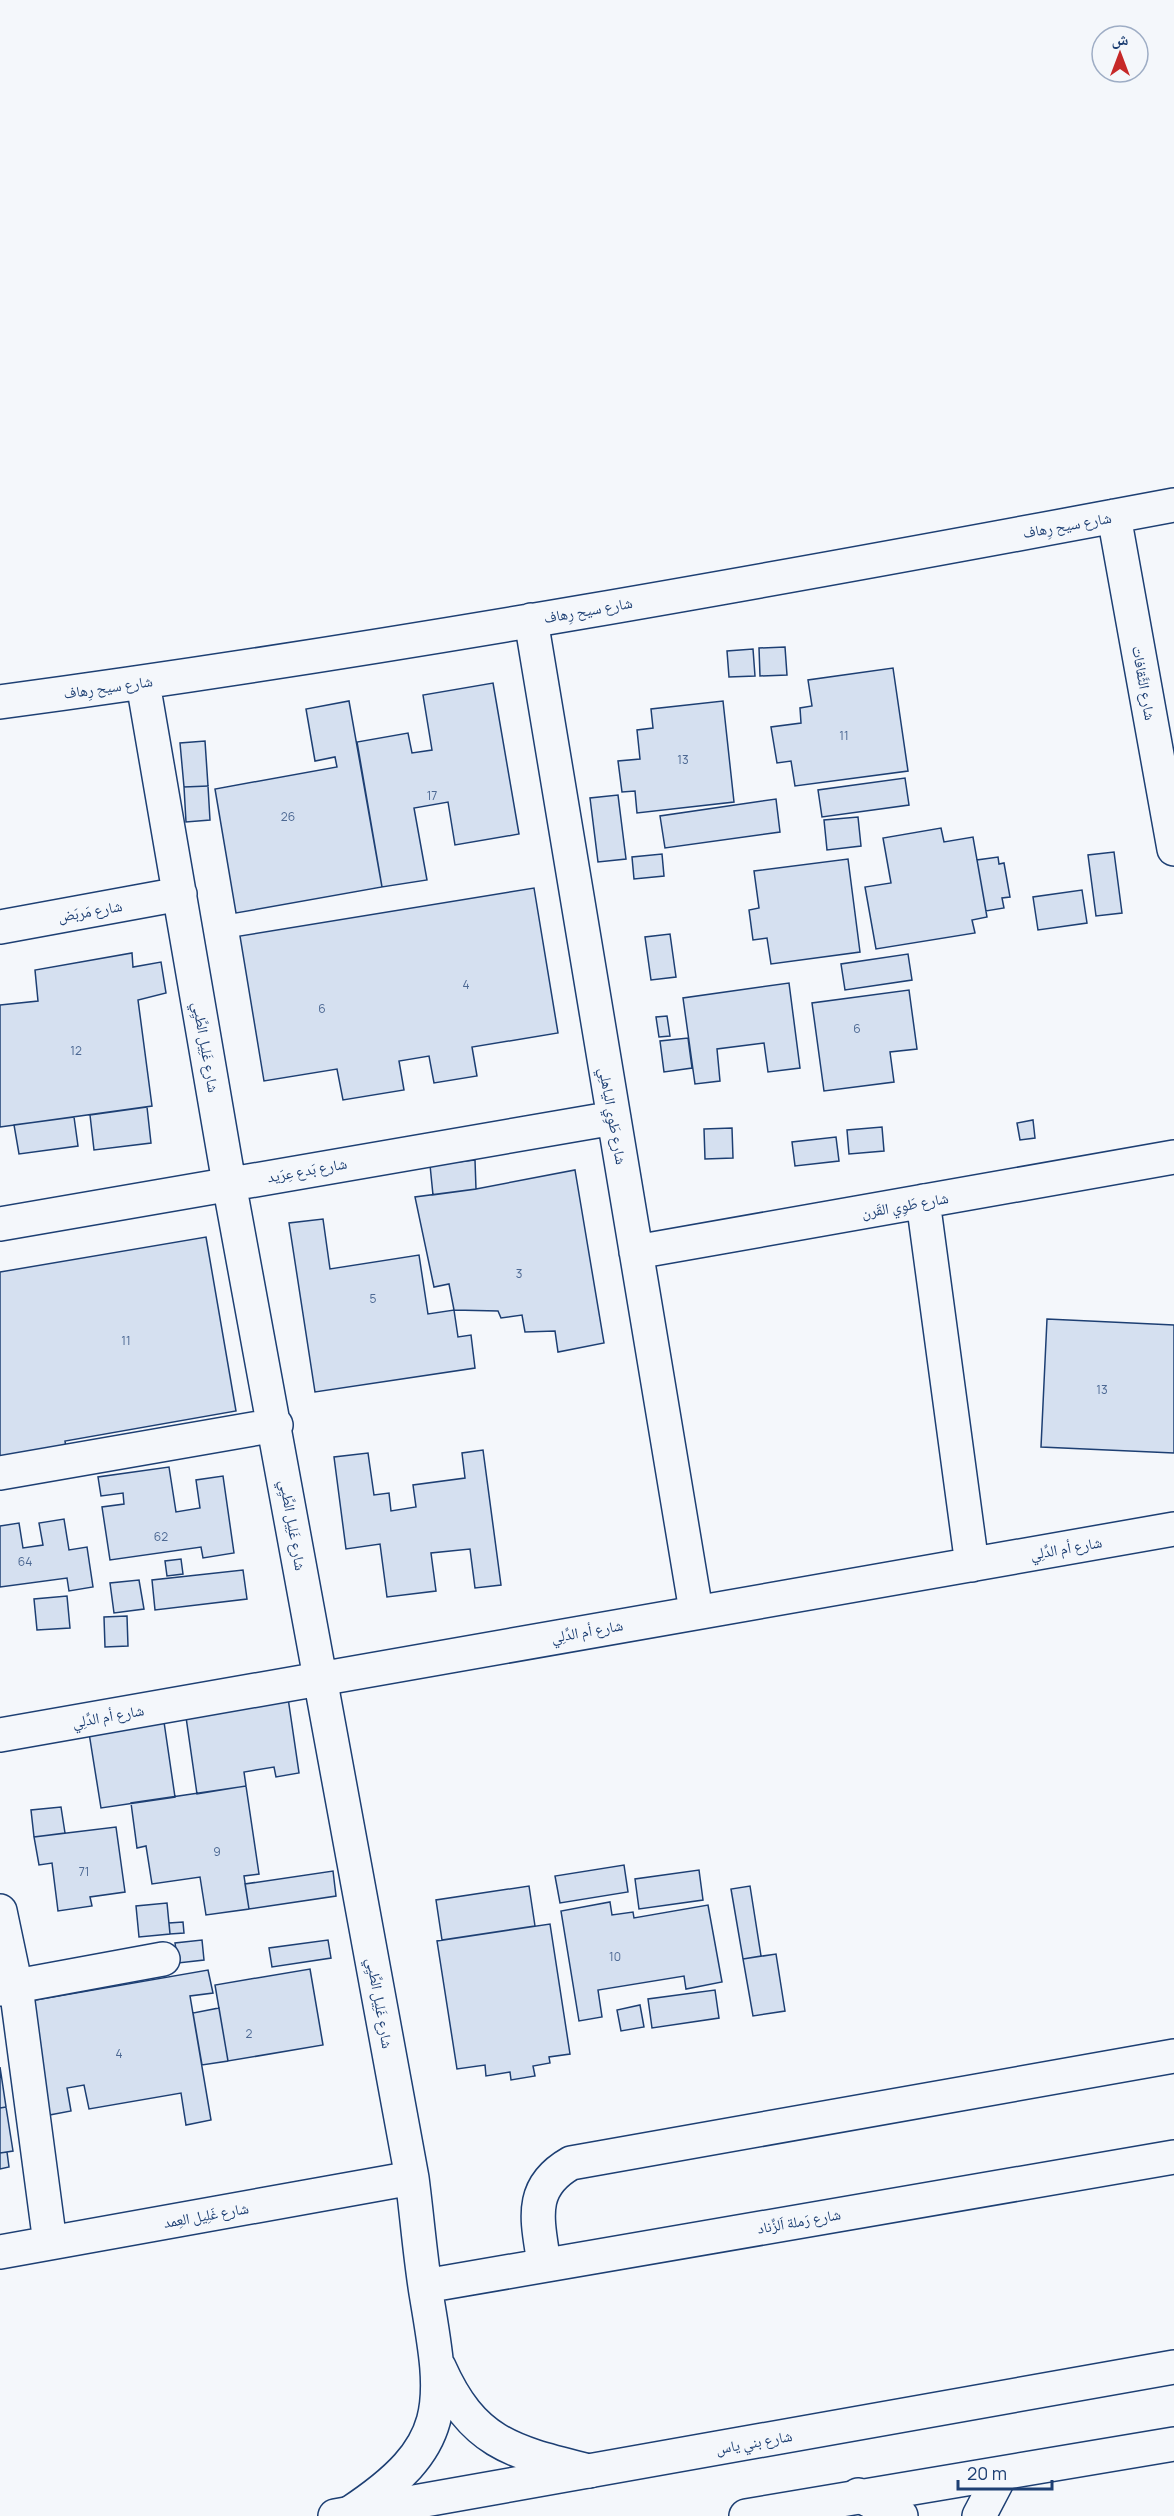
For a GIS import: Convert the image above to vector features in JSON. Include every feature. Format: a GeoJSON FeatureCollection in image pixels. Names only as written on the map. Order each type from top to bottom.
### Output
{"type":"FeatureCollection","features":[{"type":"Feature","properties":{"kind":"street","name":"شارع سيح رِهاف"},"geometry":{"type":"LineString","coordinates":[[0,702],[143,683],[531,620],[1174,505]]}},
{"type":"Feature","properties":{"kind":"street","name":"شارع الثَّقافات"},"geometry":{"type":"LineString","coordinates":[[1114,516],[1174,849]]}},
{"type":"Feature","properties":{"kind":"street","name":"شارع طَوِي الياهلِي"},"geometry":{"type":"LineString","coordinates":[[531,620],[696,1611]]}},
{"type":"Feature","properties":{"kind":"street","name":"شارع غَلِيل الطَّيِي"},"geometry":{"type":"LineString","coordinates":[[143,683],[230,1183],[412,2178],[425,2286],[439,2367],[438,2398],[433,2423],[424,2446],[400,2478],[342,2515]]}},
{"type":"Feature","properties":{"kind":"street","name":"شارع مَربَض"},"geometry":{"type":"LineString","coordinates":[[0,927],[180,894]]}},
{"type":"Feature","properties":{"kind":"street","name":"شارع بَدع عِرَيد"},"geometry":{"type":"LineString","coordinates":[[0,1224],[614,1118]]}},
{"type":"Feature","properties":{"kind":"street","name":"شارع طَوِي القَرن"},"geometry":{"type":"LineString","coordinates":[[636,1252],[1174,1157]]}},
{"type":"Feature","properties":{"kind":"street"},"geometry":{"type":"LineString","coordinates":[[923,1202],[972,1565]]}},
{"type":"Feature","properties":{"kind":"street"},"geometry":{"type":"LineString","coordinates":[[0,1473],[276,1425]]}},
{"type":"Feature","properties":{"kind":"street","name":"شارع أم الدِّلِي"},"geometry":{"type":"LineString","coordinates":[[0,1735],[696,1611],[1174,1529]]}},
{"type":"Feature","properties":{"kind":"street"},"geometry":{"type":"LineString","coordinates":[[0,1911],[8,1988],[50,2243]]}},
{"type":"Feature","properties":{"kind":"street"},"geometry":{"type":"LineString","coordinates":[[8,1988],[163,1959]]}},
{"type":"Feature","properties":{"kind":"street"},"geometry":{"type":"LineString","coordinates":[[543,2264],[537,2209],[540,2195],[547,2181],[571,2163],[1174,2056]]}},
{"type":"Feature","properties":{"kind":"street","name":"شارع رَملة اَلزِّناد"},"geometry":{"type":"LineString","coordinates":[[425,2286],[1174,2157]]}},
{"type":"Feature","properties":{"kind":"street","name":"شارع غَلِيل العِمد"},"geometry":{"type":"LineString","coordinates":[[0,2252],[412,2178]]}},
{"type":"Feature","properties":{"kind":"street","name":"شارع غَلِيل الطَّيِي"},"geometry":{"type":"LineString","coordinates":[[439,2367],[450,2393],[487,2435],[511,2449],[589,2471]]}},
{"type":"Feature","properties":{"kind":"street","name":"شارع بني ياس"},"geometry":{"type":"LineString","coordinates":[[342,2515],[1174,2367]]}},
{"type":"Feature","properties":{"kind":"street"},"geometry":{"type":"LineString","coordinates":[[746,2516],[858,2495],[1001,2474],[1174,2444]]}},
{"type":"Feature","properties":{"kind":"street"},"geometry":{"type":"LineString","coordinates":[[979,2516],[1001,2474]]}},
{"type":"Feature","properties":{"kind":"street"},"geometry":{"type":"LineString","coordinates":[[858,2495],[901,2516]]}},
{"type":"Feature","properties":{"kind":"building"},"geometry":{"type":"Polygon","coordinates":[[[785,647],[787,675],[760,676],[759,648],[785,647]]]}},
{"type":"Feature","properties":{"kind":"building"},"geometry":{"type":"Polygon","coordinates":[[[753,649],[755,676],[729,677],[727,651],[753,649]]]}},
{"type":"Feature","properties":{"kind":"building"},"geometry":{"type":"Polygon","coordinates":[[[893,668],[908,771],[795,786],[791,761],[777,763],[771,727],[801,723],[800,708],[812,706],[808,680],[893,668]]]}},
{"type":"Feature","properties":{"kind":"building"},"geometry":{"type":"Polygon","coordinates":[[[493,683],[519,834],[455,845],[448,802],[414,808],[427,880],[382,887],[357,742],[408,733],[412,753],[432,750],[423,695],[493,683]]]}},
{"type":"Feature","properties":{"kind":"building"},"geometry":{"type":"Polygon","coordinates":[[[349,701],[382,887],[236,913],[215,789],[337,767],[335,757],[315,761],[306,709],[349,701]]]}},
{"type":"Feature","properties":{"kind":"building"},"geometry":{"type":"Polygon","coordinates":[[[723,701],[734,802],[637,813],[635,791],[622,792],[618,761],[640,759],[637,730],[653,728],[651,709],[723,701]]]}},
{"type":"Feature","properties":{"kind":"building"},"geometry":{"type":"Polygon","coordinates":[[[205,741],[208,786],[184,787],[180,743],[205,741]]]}},
{"type":"Feature","properties":{"kind":"building"},"geometry":{"type":"Polygon","coordinates":[[[905,778],[909,805],[822,817],[818,790],[905,778]]]}},
{"type":"Feature","properties":{"kind":"building"},"geometry":{"type":"Polygon","coordinates":[[[208,786],[210,820],[186,822],[184,787],[208,786]]]}},
{"type":"Feature","properties":{"kind":"building"},"geometry":{"type":"Polygon","coordinates":[[[618,795],[626,859],[598,862],[590,798],[618,795]]]}},
{"type":"Feature","properties":{"kind":"building"},"geometry":{"type":"Polygon","coordinates":[[[776,799],[780,832],[665,848],[660,816],[776,799]]]}},
{"type":"Feature","properties":{"kind":"building"},"geometry":{"type":"Polygon","coordinates":[[[858,817],[861,846],[827,850],[824,820],[858,817]]]}},
{"type":"Feature","properties":{"kind":"building"},"geometry":{"type":"Polygon","coordinates":[[[941,828],[944,842],[973,837],[987,917],[972,920],[975,933],[876,949],[865,887],[891,883],[883,838],[941,828]]]}},
{"type":"Feature","properties":{"kind":"building"},"geometry":{"type":"Polygon","coordinates":[[[1114,852],[1122,913],[1096,916],[1088,855],[1114,852]]]}},
{"type":"Feature","properties":{"kind":"building"},"geometry":{"type":"Polygon","coordinates":[[[662,854],[664,876],[634,879],[632,857],[662,854]]]}},
{"type":"Feature","properties":{"kind":"building"},"geometry":{"type":"Polygon","coordinates":[[[998,857],[999,864],[1004,863],[1010,897],[1002,898],[1004,908],[986,911],[977,860],[998,857]]]}},
{"type":"Feature","properties":{"kind":"building"},"geometry":{"type":"Polygon","coordinates":[[[848,859],[860,952],[771,964],[767,938],[753,940],[749,910],[759,908],[754,871],[848,859]]]}},
{"type":"Feature","properties":{"kind":"building"},"geometry":{"type":"Polygon","coordinates":[[[534,888],[558,1033],[472,1047],[477,1076],[434,1083],[429,1056],[399,1061],[404,1090],[343,1100],[337,1069],[264,1081],[240,936],[534,888]]]}},
{"type":"Feature","properties":{"kind":"building"},"geometry":{"type":"Polygon","coordinates":[[[1082,890],[1087,923],[1038,930],[1033,897],[1082,890]]]}},
{"type":"Feature","properties":{"kind":"building"},"geometry":{"type":"Polygon","coordinates":[[[670,934],[676,977],[651,980],[645,937],[670,934]]]}},
{"type":"Feature","properties":{"kind":"building"},"geometry":{"type":"Polygon","coordinates":[[[132,953],[133,967],[161,962],[166,993],[138,1000],[152,1106],[0,1127],[0,1005],[38,1001],[35,970],[132,953]]]}},
{"type":"Feature","properties":{"kind":"building"},"geometry":{"type":"Polygon","coordinates":[[[908,954],[912,980],[845,990],[841,964],[908,954]]]}},
{"type":"Feature","properties":{"kind":"building"},"geometry":{"type":"Polygon","coordinates":[[[789,983],[800,1068],[768,1072],[764,1043],[717,1049],[720,1081],[695,1084],[683,998],[789,983]]]}},
{"type":"Feature","properties":{"kind":"building"},"geometry":{"type":"Polygon","coordinates":[[[909,990],[917,1049],[890,1052],[894,1082],[824,1091],[812,1003],[909,990]]]}},
{"type":"Feature","properties":{"kind":"building"},"geometry":{"type":"Polygon","coordinates":[[[667,1016],[670,1036],[659,1037],[656,1017],[667,1016]]]}},
{"type":"Feature","properties":{"kind":"building"},"geometry":{"type":"Polygon","coordinates":[[[688,1038],[692,1068],[664,1072],[660,1041],[688,1038]]]}},
{"type":"Feature","properties":{"kind":"building"},"geometry":{"type":"Polygon","coordinates":[[[147,1107],[151,1143],[94,1150],[90,1115],[147,1107]]]}},
{"type":"Feature","properties":{"kind":"building"},"geometry":{"type":"Polygon","coordinates":[[[74,1117],[78,1146],[19,1154],[14,1125],[74,1117]]]}},
{"type":"Feature","properties":{"kind":"building"},"geometry":{"type":"Polygon","coordinates":[[[1033,1120],[1035,1138],[1020,1140],[1017,1123],[1033,1120]]]}},
{"type":"Feature","properties":{"kind":"building"},"geometry":{"type":"Polygon","coordinates":[[[882,1127],[884,1151],[849,1154],[847,1130],[882,1127]]]}},
{"type":"Feature","properties":{"kind":"building"},"geometry":{"type":"Polygon","coordinates":[[[732,1128],[733,1158],[705,1159],[704,1129],[732,1128]]]}},
{"type":"Feature","properties":{"kind":"building"},"geometry":{"type":"Polygon","coordinates":[[[836,1137],[839,1161],[795,1166],[792,1142],[836,1137]]]}},
{"type":"Feature","properties":{"kind":"building"},"geometry":{"type":"Polygon","coordinates":[[[475,1160],[476,1189],[433,1195],[430,1165],[475,1160]]]}},
{"type":"Feature","properties":{"kind":"building"},"geometry":{"type":"Polygon","coordinates":[[[575,1170],[604,1343],[558,1352],[555,1331],[525,1332],[522,1315],[501,1318],[498,1311],[454,1310],[449,1284],[434,1287],[415,1197],[476,1189],[575,1170]]]}},
{"type":"Feature","properties":{"kind":"building"},"geometry":{"type":"Polygon","coordinates":[[[323,1219],[330,1269],[419,1255],[428,1314],[454,1310],[458,1337],[471,1335],[475,1368],[315,1392],[289,1223],[323,1219]]]}},
{"type":"Feature","properties":{"kind":"building"},"geometry":{"type":"Polygon","coordinates":[[[206,1237],[236,1411],[65,1441],[67,1454],[0,1466],[0,1272],[206,1237]]]}},
{"type":"Feature","properties":{"kind":"building"},"geometry":{"type":"Polygon","coordinates":[[[1047,1319],[1174,1325],[1174,1453],[1041,1447],[1047,1319]]]}},
{"type":"Feature","properties":{"kind":"building"},"geometry":{"type":"Polygon","coordinates":[[[483,1450],[501,1585],[475,1588],[470,1549],[431,1553],[436,1591],[387,1597],[380,1544],[346,1549],[334,1457],[368,1453],[374,1495],[389,1493],[391,1511],[416,1507],[413,1485],[465,1478],[462,1453],[483,1450]]]}},
{"type":"Feature","properties":{"kind":"building"},"geometry":{"type":"Polygon","coordinates":[[[169,1467],[176,1512],[200,1508],[196,1480],[223,1476],[234,1553],[203,1558],[201,1547],[110,1560],[102,1507],[124,1504],[123,1493],[101,1496],[98,1477],[169,1467]]]}},
{"type":"Feature","properties":{"kind":"building"},"geometry":{"type":"Polygon","coordinates":[[[64,1519],[69,1550],[87,1547],[93,1587],[69,1591],[67,1578],[0,1587],[0,1526],[19,1523],[23,1548],[43,1545],[39,1523],[64,1519]]]}},
{"type":"Feature","properties":{"kind":"building"},"geometry":{"type":"Polygon","coordinates":[[[181,1559],[183,1574],[167,1576],[165,1561],[181,1559]]]}},
{"type":"Feature","properties":{"kind":"building"},"geometry":{"type":"Polygon","coordinates":[[[243,1570],[247,1599],[155,1610],[152,1580],[243,1570]]]}},
{"type":"Feature","properties":{"kind":"building"},"geometry":{"type":"Polygon","coordinates":[[[139,1580],[144,1609],[114,1613],[110,1583],[139,1580]]]}},
{"type":"Feature","properties":{"kind":"building"},"geometry":{"type":"Polygon","coordinates":[[[67,1596],[70,1628],[37,1630],[34,1599],[67,1596]]]}},
{"type":"Feature","properties":{"kind":"building"},"geometry":{"type":"Polygon","coordinates":[[[127,1616],[128,1646],[105,1647],[104,1617],[127,1616]]]}},
{"type":"Feature","properties":{"kind":"building"},"geometry":{"type":"Polygon","coordinates":[[[287,1691],[299,1773],[276,1777],[274,1767],[244,1772],[246,1786],[197,1794],[186,1717],[287,1691]]]}},
{"type":"Feature","properties":{"kind":"building"},"geometry":{"type":"Polygon","coordinates":[[[164,1722],[175,1797],[101,1808],[89,1733],[164,1722]]]}},
{"type":"Feature","properties":{"kind":"building"},"geometry":{"type":"Polygon","coordinates":[[[246,1786],[259,1874],[244,1876],[249,1909],[206,1915],[200,1877],[152,1884],[146,1846],[137,1848],[131,1803],[246,1786]]]}},
{"type":"Feature","properties":{"kind":"building"},"geometry":{"type":"Polygon","coordinates":[[[61,1807],[65,1833],[34,1837],[31,1810],[61,1807]]]}},
{"type":"Feature","properties":{"kind":"building"},"geometry":{"type":"Polygon","coordinates":[[[116,1827],[125,1892],[90,1897],[92,1906],[58,1911],[52,1863],[39,1865],[34,1837],[116,1827]]]}},
{"type":"Feature","properties":{"kind":"building"},"geometry":{"type":"Polygon","coordinates":[[[624,1865],[628,1892],[560,1903],[555,1876],[624,1865]]]}},
{"type":"Feature","properties":{"kind":"building"},"geometry":{"type":"Polygon","coordinates":[[[699,1870],[703,1900],[639,1909],[635,1879],[699,1870]]]}},
{"type":"Feature","properties":{"kind":"building"},"geometry":{"type":"Polygon","coordinates":[[[333,1871],[336,1896],[249,1909],[245,1884],[333,1871]]]}},
{"type":"Feature","properties":{"kind":"building"},"geometry":{"type":"Polygon","coordinates":[[[529,1886],[535,1926],[442,1940],[436,1900],[529,1886]]]}},
{"type":"Feature","properties":{"kind":"building"},"geometry":{"type":"Polygon","coordinates":[[[750,1886],[761,1956],[743,1959],[731,1889],[750,1886]]]}},
{"type":"Feature","properties":{"kind":"building"},"geometry":{"type":"Polygon","coordinates":[[[610,1902],[612,1915],[633,1912],[634,1918],[708,1905],[722,1982],[686,1989],[684,1976],[598,1990],[602,2017],[579,2021],[561,1911],[610,1902]]]}},
{"type":"Feature","properties":{"kind":"building"},"geometry":{"type":"Polygon","coordinates":[[[167,1903],[170,1934],[139,1937],[136,1906],[167,1903]]]}},
{"type":"Feature","properties":{"kind":"building"},"geometry":{"type":"Polygon","coordinates":[[[183,1922],[184,1933],[170,1934],[169,1923],[183,1922]]]}},
{"type":"Feature","properties":{"kind":"building"},"geometry":{"type":"Polygon","coordinates":[[[550,1924],[570,2054],[549,2057],[550,2063],[533,2066],[535,2076],[511,2080],[510,2072],[486,2076],[485,2065],[457,2069],[437,1941],[550,1924]]]}},
{"type":"Feature","properties":{"kind":"building"},"geometry":{"type":"Polygon","coordinates":[[[202,1940],[204,1960],[178,1963],[175,1943],[202,1940]]]}},
{"type":"Feature","properties":{"kind":"building"},"geometry":{"type":"Polygon","coordinates":[[[328,1940],[331,1958],[272,1967],[269,1948],[328,1940]]]}},
{"type":"Feature","properties":{"kind":"building"},"geometry":{"type":"Polygon","coordinates":[[[776,1954],[785,2011],[753,2016],[743,1959],[776,1954]]]}},
{"type":"Feature","properties":{"kind":"building"},"geometry":{"type":"Polygon","coordinates":[[[310,1969],[323,2045],[228,2061],[215,1985],[310,1969]]]}},
{"type":"Feature","properties":{"kind":"building"},"geometry":{"type":"Polygon","coordinates":[[[208,1970],[213,1993],[190,1996],[211,2120],[186,2125],[181,2093],[89,2109],[84,2085],[67,2088],[71,2111],[44,2116],[24,2002],[208,1970]]]}},
{"type":"Feature","properties":{"kind":"building"},"geometry":{"type":"Polygon","coordinates":[[[715,1990],[719,2018],[652,2028],[648,1999],[715,1990]]]}},
{"type":"Feature","properties":{"kind":"building"},"geometry":{"type":"Polygon","coordinates":[[[640,2005],[644,2027],[621,2031],[617,2010],[640,2005]]]}},
{"type":"Feature","properties":{"kind":"building"},"geometry":{"type":"Polygon","coordinates":[[[219,2008],[228,2061],[202,2065],[193,2013],[219,2008]]]}},
{"type":"Feature","properties":{"kind":"building"},"geometry":{"type":"Polygon","coordinates":[[[0,2067],[6,2107],[0,2108],[0,2067]]]}},
{"type":"Feature","properties":{"kind":"building"},"geometry":{"type":"Polygon","coordinates":[[[6,2107],[13,2151],[0,2153],[0,2108],[6,2107]]]}},
{"type":"Feature","properties":{"kind":"building"},"geometry":{"type":"Polygon","coordinates":[[[7,2152],[9,2167],[0,2169],[0,2153],[7,2152]]]}}]}
